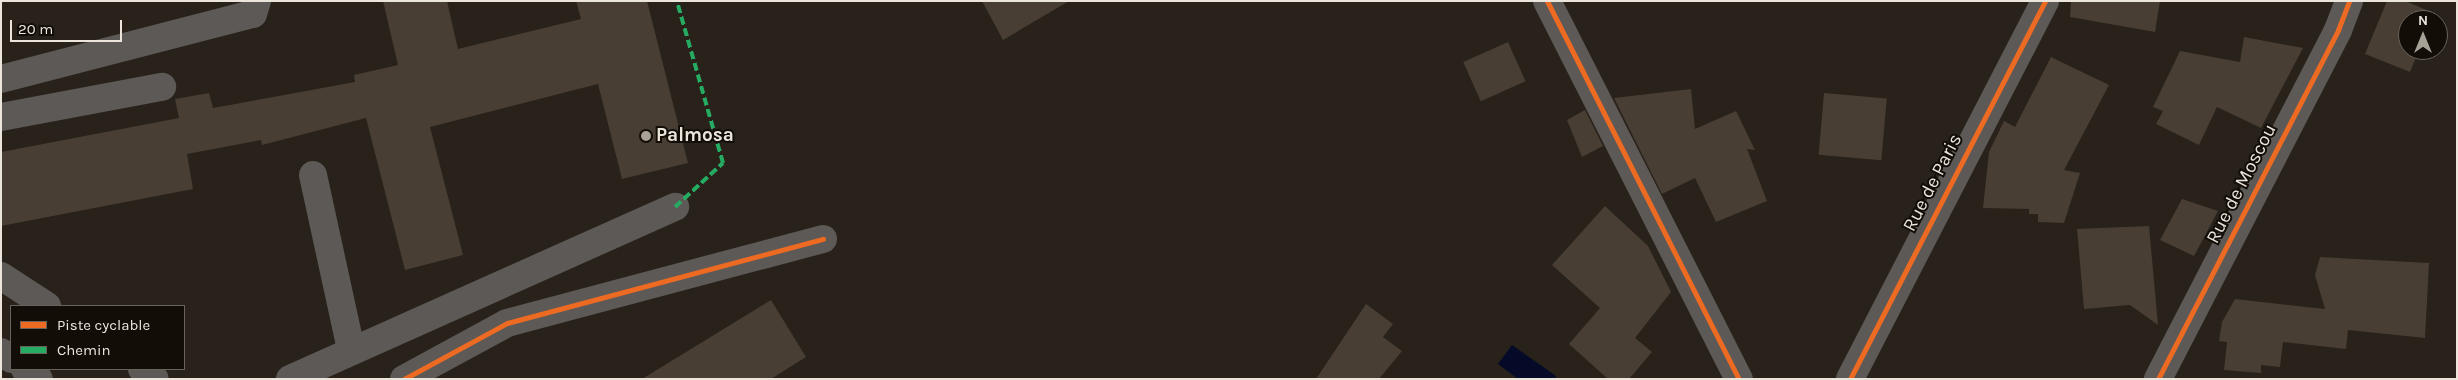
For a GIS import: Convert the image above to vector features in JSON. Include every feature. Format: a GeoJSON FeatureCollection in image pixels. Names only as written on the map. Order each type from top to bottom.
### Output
{"type":"FeatureCollection","features":[{"type":"Feature","properties":{"kind":"street"},"geometry":{"type":"LineString","coordinates":[[1,79],[253,14],[257,1]]}},
{"type":"Feature","properties":{"kind":"street"},"geometry":{"type":"LineString","coordinates":[[1547,1],[1738,379]]}},
{"type":"Feature","properties":{"kind":"street","name":"Rue de Paris"},"geometry":{"type":"LineString","coordinates":[[1850,379],[2045,1]]}},
{"type":"Feature","properties":{"kind":"street","name":"Rue de Moscou"},"geometry":{"type":"LineString","coordinates":[[2158,379],[2349,1]]}},
{"type":"Feature","properties":{"kind":"street"},"geometry":{"type":"LineString","coordinates":[[1,117],[162,87]]}},
{"type":"Feature","properties":{"kind":"street"},"geometry":{"type":"LineString","coordinates":[[313,175],[350,349]]}},
{"type":"Feature","properties":{"kind":"street"},"geometry":{"type":"LineString","coordinates":[[290,379],[350,349],[675,207]]}},
{"type":"Feature","properties":{"kind":"street"},"geometry":{"type":"LineString","coordinates":[[404,379],[508,323],[823,239]]}},
{"type":"Feature","properties":{"kind":"street"},"geometry":{"type":"LineString","coordinates":[[1,276],[45,305]]}},
{"type":"Feature","properties":{"kind":"street"},"geometry":{"type":"LineString","coordinates":[[26,370],[39,379]]}},
{"type":"Feature","properties":{"kind":"street"},"geometry":{"type":"LineString","coordinates":[[143,370],[155,379]]}},
{"type":"Feature","properties":{"kind":"water"},"geometry":{"type":"Polygon","coordinates":[[[1512,345],[1556,376],[1555,379],[1518,379],[1498,364],[1512,345]]]}},
{"type":"Feature","properties":{"kind":"building","name":"Palmosa"},"geometry":{"type":"Polygon","coordinates":[[[383,1],[447,1],[458,49],[581,19],[576,1],[647,1],[688,163],[622,179],[598,84],[430,127],[463,255],[405,270],[366,118],[262,145],[261,140],[187,154],[193,189],[1,226],[1,152],[179,118],[175,99],[209,93],[213,108],[355,82],[354,75],[398,65],[383,1]]]}},
{"type":"Feature","properties":{"kind":"building"},"geometry":{"type":"Polygon","coordinates":[[[982,1],[1069,1],[1003,40],[982,1]]]}},
{"type":"Feature","properties":{"kind":"building"},"geometry":{"type":"Polygon","coordinates":[[[2071,1],[2160,1],[2155,32],[2070,17],[2071,1]]]}},
{"type":"Feature","properties":{"kind":"building"},"geometry":{"type":"Polygon","coordinates":[[[2387,1],[2405,1],[2427,10],[2398,10],[2398,60],[2415,60],[2410,72],[2365,54],[2387,1]]]}},
{"type":"Feature","properties":{"kind":"building"},"geometry":{"type":"Polygon","coordinates":[[[2244,37],[2303,48],[2261,128],[2217,107],[2199,145],[2156,124],[2163,111],[2153,107],[2180,51],[2240,62],[2244,37]]]}},
{"type":"Feature","properties":{"kind":"building"},"geometry":{"type":"Polygon","coordinates":[[[1508,42],[1525,81],[1481,101],[1463,62],[1508,42]]]}},
{"type":"Feature","properties":{"kind":"building"},"geometry":{"type":"Polygon","coordinates":[[[2051,57],[2109,85],[2064,170],[2080,173],[2064,223],[2038,222],[2038,214],[2029,214],[2029,209],[1983,208],[1989,152],[2004,121],[2015,127],[2051,57]]]}},
{"type":"Feature","properties":{"kind":"building"},"geometry":{"type":"Polygon","coordinates":[[[1691,89],[1695,129],[1736,111],[1755,150],[1747,149],[1767,201],[1716,222],[1695,178],[1662,194],[1614,98],[1691,89]]]}},
{"type":"Feature","properties":{"kind":"building"},"geometry":{"type":"Polygon","coordinates":[[[1824,93],[1887,98],[1881,160],[1819,155],[1824,93]]]}},
{"type":"Feature","properties":{"kind":"building"},"geometry":{"type":"Polygon","coordinates":[[[1585,110],[1603,146],[1582,157],[1567,120],[1585,110]]]}},
{"type":"Feature","properties":{"kind":"building"},"geometry":{"type":"Polygon","coordinates":[[[2182,199],[2218,211],[2194,256],[2160,240],[2182,199]]]}},
{"type":"Feature","properties":{"kind":"building"},"geometry":{"type":"Polygon","coordinates":[[[1605,206],[1648,246],[1671,292],[1635,338],[1652,352],[1629,379],[1608,379],[1569,344],[1600,308],[1552,265],[1605,206]]]}},
{"type":"Feature","properties":{"kind":"building"},"geometry":{"type":"Polygon","coordinates":[[[2149,226],[2158,325],[2130,305],[2084,309],[2077,229],[2149,226]]]}},
{"type":"Feature","properties":{"kind":"building"},"geometry":{"type":"Polygon","coordinates":[[[2320,257],[2429,263],[2425,338],[2348,330],[2346,349],[2283,342],[2280,367],[2261,365],[2261,373],[2224,370],[2227,342],[2219,341],[2222,322],[2235,299],[2325,309],[2315,275],[2320,257]]]}},
{"type":"Feature","properties":{"kind":"building"},"geometry":{"type":"Polygon","coordinates":[[[771,300],[806,357],[771,379],[642,379],[771,300]]]}},
{"type":"Feature","properties":{"kind":"building"},"geometry":{"type":"Polygon","coordinates":[[[1366,304],[1393,324],[1383,337],[1402,351],[1379,379],[1316,379],[1366,304]]]}},
{"type":"Feature","properties":{"kind":"marked path"},"geometry":{"type":"LineString","coordinates":[[675,207],[723,163],[677,1]]}},
{"type":"Feature","properties":{"kind":"cycle path"},"geometry":{"type":"LineString","coordinates":[[1547,1],[1739,379]]}},
{"type":"Feature","properties":{"kind":"cycle path"},"geometry":{"type":"LineString","coordinates":[[1850,379],[2045,1]]}},
{"type":"Feature","properties":{"kind":"cycle path"},"geometry":{"type":"LineString","coordinates":[[2158,379],[2338,30],[2349,1]]}},
{"type":"Feature","properties":{"kind":"cycle path"},"geometry":{"type":"LineString","coordinates":[[404,379],[507,323],[823,239]]}},
{"type":"Feature","properties":{"kind":"place","name":"Palmosa"},"geometry":{"type":"Point","coordinates":[646,136]}}]}
